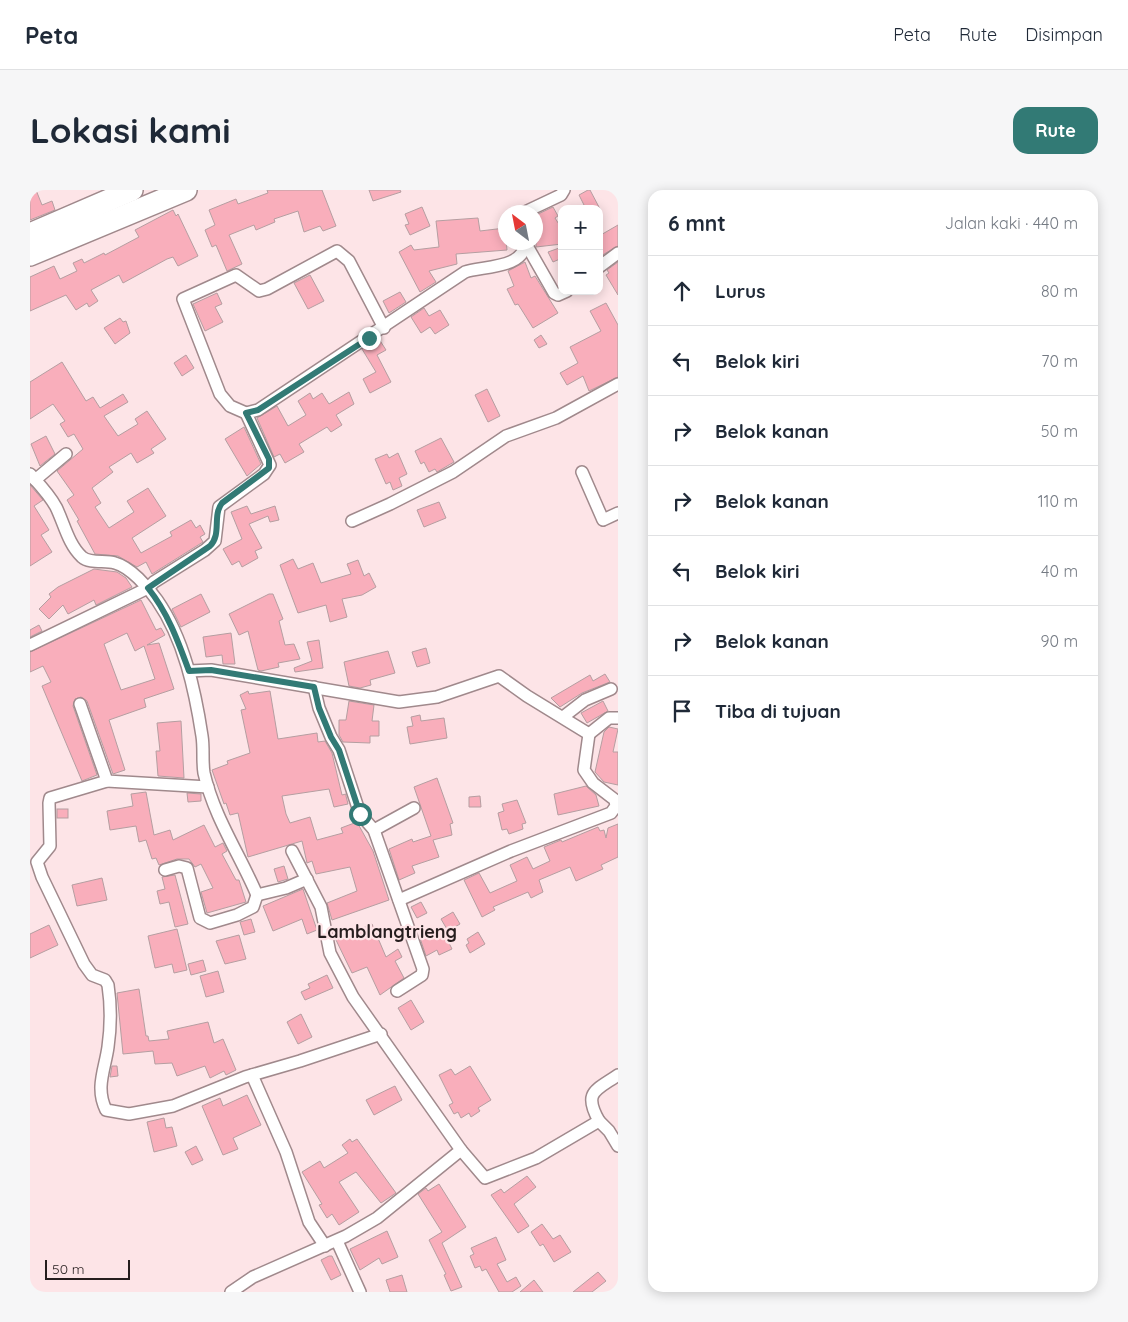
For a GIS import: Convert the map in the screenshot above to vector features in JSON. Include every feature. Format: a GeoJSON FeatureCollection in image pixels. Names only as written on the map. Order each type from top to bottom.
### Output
{"type":"FeatureCollection","features":[{"type":"Feature","properties":{"kind":"highway"},"geometry":{"type":"LineString","coordinates":[[30,234],[132,190]]}},
{"type":"Feature","properties":{"kind":"highway"},"geometry":{"type":"LineString","coordinates":[[30,255],[186,190]]}},
{"type":"Feature","properties":{"kind":"street"},"geometry":{"type":"LineString","coordinates":[[540,205],[561,195],[564,190]]}},
{"type":"Feature","properties":{"kind":"street"},"geometry":{"type":"LineString","coordinates":[[384,328],[349,261],[337,251],[268,290],[260,291],[253,288],[236,275],[182,299],[220,394],[230,406],[246,413],[258,410],[384,328],[465,272],[488,269],[510,262],[521,254],[522,250]]}},
{"type":"Feature","properties":{"kind":"street"},"geometry":{"type":"LineString","coordinates":[[529,250],[554,293],[558,296],[560,295]]}},
{"type":"Feature","properties":{"kind":"street"},"geometry":{"type":"LineString","coordinates":[[603,264],[618,253]]}},
{"type":"Feature","properties":{"kind":"street"},"geometry":{"type":"LineString","coordinates":[[352,520],[390,504],[452,472],[506,436],[556,418],[618,384]]}},
{"type":"Feature","properties":{"kind":"street"},"geometry":{"type":"LineString","coordinates":[[30,644],[148,588],[210,546],[216,537],[218,510],[222,503],[269,468],[269,459],[246,413]]}},
{"type":"Feature","properties":{"kind":"street"},"geometry":{"type":"LineString","coordinates":[[66,454],[33,477],[53,502],[69,538],[80,556],[87,560],[120,565],[148,588],[158,600],[174,631],[189,671],[203,737],[204,771],[208,787],[257,895],[252,907],[237,915],[210,924],[200,918],[187,868],[179,866],[165,870]]}},
{"type":"Feature","properties":{"kind":"street"},"geometry":{"type":"LineString","coordinates":[[582,472],[603,520],[618,513]]}},
{"type":"Feature","properties":{"kind":"street"},"geometry":{"type":"LineString","coordinates":[[189,671],[211,670],[408,702],[437,697],[499,676],[526,696],[590,734]]}},
{"type":"Feature","properties":{"kind":"street"},"geometry":{"type":"LineString","coordinates":[[314,687],[319,708],[331,737],[339,750],[360,814],[374,830],[423,969],[422,975],[396,991]]}},
{"type":"Feature","properties":{"kind":"street"},"geometry":{"type":"LineString","coordinates":[[563,717],[585,700],[611,689]]}},
{"type":"Feature","properties":{"kind":"street"},"geometry":{"type":"LineString","coordinates":[[80,704],[107,781]]}},
{"type":"Feature","properties":{"kind":"street"},"geometry":{"type":"LineString","coordinates":[[399,900],[511,852],[611,813],[617,803],[593,783],[584,770],[590,734],[609,718],[618,718]]}},
{"type":"Feature","properties":{"kind":"street"},"geometry":{"type":"LineString","coordinates":[[208,787],[107,781],[50,798],[48,803],[50,846],[37,862],[42,877],[84,964],[92,975],[104,980],[108,985],[110,1026],[100,1084],[101,1101],[106,1110],[129,1114],[173,1106],[252,1075],[381,1034]]}},
{"type":"Feature","properties":{"kind":"street"},"geometry":{"type":"LineString","coordinates":[[374,830],[414,808]]}},
{"type":"Feature","properties":{"kind":"street"},"geometry":{"type":"LineString","coordinates":[[292,851],[321,907],[330,953],[353,996],[461,1150],[482,1176],[490,1178],[536,1158],[599,1121]]}},
{"type":"Feature","properties":{"kind":"street"},"geometry":{"type":"LineString","coordinates":[[257,895],[286,888],[307,879]]}},
{"type":"Feature","properties":{"kind":"street"},"geometry":{"type":"LineString","coordinates":[[252,1075],[286,1152],[310,1222],[325,1246]]}},
{"type":"Feature","properties":{"kind":"street"},"geometry":{"type":"LineString","coordinates":[[618,1075],[592,1094],[591,1108],[618,1146]]}},
{"type":"Feature","properties":{"kind":"street"},"geometry":{"type":"LineString","coordinates":[[231,1292],[253,1277],[337,1241],[377,1218],[461,1150]]}},
{"type":"Feature","properties":{"kind":"street"},"geometry":{"type":"LineString","coordinates":[[337,1241],[360,1292]]}},
{"type":"Feature","properties":{"kind":"building"},"geometry":{"type":"Polygon","coordinates":[[[30,190],[36,190],[42,205],[52,201],[55,210],[30,220],[30,190]]]}},
{"type":"Feature","properties":{"kind":"building"},"geometry":{"type":"Polygon","coordinates":[[[267,190],[322,190],[336,226],[323,231],[320,226],[304,232],[298,211],[274,219],[275,222],[256,230],[254,225],[229,235],[242,264],[227,271],[216,245],[212,247],[205,230],[215,225],[209,210],[236,199],[238,204],[268,193],[267,190]]]}},
{"type":"Feature","properties":{"kind":"building"},"geometry":{"type":"Polygon","coordinates":[[[369,190],[400,190],[401,192],[373,201],[369,190]]]}},
{"type":"Feature","properties":{"kind":"building"},"geometry":{"type":"Polygon","coordinates":[[[590,190],[598,205],[584,205],[579,195],[590,190]]]}},
{"type":"Feature","properties":{"kind":"building"},"geometry":{"type":"Polygon","coordinates":[[[422,207],[430,226],[410,235],[405,225],[409,224],[405,214],[422,207]]]}},
{"type":"Feature","properties":{"kind":"building"},"geometry":{"type":"Polygon","coordinates":[[[553,207],[558,216],[555,218],[558,223],[558,244],[543,246],[543,212],[553,207]]]}},
{"type":"Feature","properties":{"kind":"building"},"geometry":{"type":"Polygon","coordinates":[[[173,210],[176,216],[178,214],[198,256],[178,266],[173,257],[167,259],[123,283],[119,275],[91,290],[98,301],[89,307],[87,303],[76,310],[66,295],[30,311],[30,277],[54,266],[60,279],[77,271],[73,263],[82,259],[84,263],[104,253],[105,255],[139,237],[135,230],[173,210]]]}},
{"type":"Feature","properties":{"kind":"building"},"geometry":{"type":"Polygon","coordinates":[[[478,218],[480,231],[498,229],[498,250],[507,250],[456,254],[457,264],[429,271],[436,282],[420,292],[399,252],[411,245],[414,250],[439,247],[436,221],[478,218]]]}},
{"type":"Feature","properties":{"kind":"building"},"geometry":{"type":"Polygon","coordinates":[[[618,225],[618,246],[603,255],[603,250],[603,234],[618,225]]]}},
{"type":"Feature","properties":{"kind":"building"},"geometry":{"type":"Polygon","coordinates":[[[558,248],[558,260],[553,262],[548,252],[558,248]]]}},
{"type":"Feature","properties":{"kind":"building"},"geometry":{"type":"Polygon","coordinates":[[[525,262],[531,278],[535,276],[558,313],[533,328],[518,304],[515,305],[507,289],[514,286],[508,271],[525,262]]]}},
{"type":"Feature","properties":{"kind":"building"},"geometry":{"type":"Polygon","coordinates":[[[618,262],[618,295],[606,275],[609,273],[607,270],[618,262]]]}},
{"type":"Feature","properties":{"kind":"building"},"geometry":{"type":"Polygon","coordinates":[[[310,275],[324,301],[308,309],[294,283],[310,275]]]}},
{"type":"Feature","properties":{"kind":"building"},"geometry":{"type":"Polygon","coordinates":[[[400,292],[406,302],[389,313],[383,301],[400,292]]]}},
{"type":"Feature","properties":{"kind":"building"},"geometry":{"type":"Polygon","coordinates":[[[217,293],[222,304],[215,307],[223,322],[205,331],[193,304],[217,293]]]}},
{"type":"Feature","properties":{"kind":"building"},"geometry":{"type":"Polygon","coordinates":[[[606,303],[618,325],[618,377],[589,391],[583,376],[567,385],[560,373],[578,363],[570,347],[601,331],[590,311],[606,303]]]}},
{"type":"Feature","properties":{"kind":"building"},"geometry":{"type":"Polygon","coordinates":[[[424,308],[429,316],[440,310],[449,325],[435,334],[430,327],[421,333],[411,317],[424,308]]]}},
{"type":"Feature","properties":{"kind":"building"},"geometry":{"type":"Polygon","coordinates":[[[120,318],[123,322],[126,321],[130,333],[115,344],[104,328],[120,318]]]}},
{"type":"Feature","properties":{"kind":"building"},"geometry":{"type":"Polygon","coordinates":[[[541,335],[547,344],[539,348],[534,340],[541,335]]]}},
{"type":"Feature","properties":{"kind":"building"},"geometry":{"type":"Polygon","coordinates":[[[379,339],[386,350],[377,355],[391,382],[370,393],[363,379],[376,372],[362,349],[379,339]]]}},
{"type":"Feature","properties":{"kind":"building"},"geometry":{"type":"Polygon","coordinates":[[[186,355],[194,368],[182,376],[174,363],[186,355]]]}},
{"type":"Feature","properties":{"kind":"building"},"geometry":{"type":"Polygon","coordinates":[[[62,362],[86,401],[93,397],[100,408],[123,394],[128,402],[104,416],[118,436],[138,424],[135,419],[147,411],[166,439],[151,449],[154,453],[137,463],[131,453],[109,467],[113,472],[92,488],[101,503],[95,507],[109,528],[134,512],[127,501],[148,488],[166,516],[132,538],[141,553],[172,536],[170,532],[191,520],[196,528],[200,525],[205,534],[200,537],[203,542],[152,574],[146,562],[137,567],[118,556],[95,554],[67,500],[74,495],[57,471],[83,449],[74,434],[68,437],[60,424],[65,421],[53,404],[30,419],[30,382],[62,362]]]}},
{"type":"Feature","properties":{"kind":"building"},"geometry":{"type":"Polygon","coordinates":[[[487,389],[500,416],[488,422],[475,395],[487,389]]]}},
{"type":"Feature","properties":{"kind":"building"},"geometry":{"type":"Polygon","coordinates":[[[349,392],[354,404],[336,415],[342,425],[331,432],[327,427],[299,444],[304,452],[285,463],[280,454],[274,457],[257,418],[277,406],[288,426],[306,415],[298,401],[310,393],[313,399],[322,393],[329,404],[349,392]]]}},
{"type":"Feature","properties":{"kind":"building"},"geometry":{"type":"Polygon","coordinates":[[[244,427],[261,464],[247,476],[225,439],[244,427]]]}},
{"type":"Feature","properties":{"kind":"building"},"geometry":{"type":"Polygon","coordinates":[[[46,436],[55,454],[40,466],[31,444],[46,436]]]}},
{"type":"Feature","properties":{"kind":"building"},"geometry":{"type":"Polygon","coordinates":[[[441,438],[454,462],[437,472],[435,469],[429,472],[424,462],[421,464],[415,451],[441,438]]]}},
{"type":"Feature","properties":{"kind":"building"},"geometry":{"type":"Polygon","coordinates":[[[398,453],[407,474],[399,478],[402,486],[393,490],[390,482],[386,484],[375,459],[387,454],[389,458],[398,453]]]}},
{"type":"Feature","properties":{"kind":"building"},"geometry":{"type":"Polygon","coordinates":[[[30,485],[43,500],[34,506],[49,530],[41,535],[52,552],[30,566],[30,485]]]}},
{"type":"Feature","properties":{"kind":"building"},"geometry":{"type":"Polygon","coordinates":[[[439,502],[446,518],[424,527],[417,510],[439,502]]]}},
{"type":"Feature","properties":{"kind":"building"},"geometry":{"type":"Polygon","coordinates":[[[247,506],[251,514],[275,506],[279,520],[270,522],[268,516],[249,524],[262,548],[255,551],[258,558],[242,567],[239,561],[232,565],[223,549],[242,539],[231,512],[247,506]]]}},
{"type":"Feature","properties":{"kind":"building"},"geometry":{"type":"Polygon","coordinates":[[[293,559],[298,569],[313,563],[321,583],[351,574],[347,564],[358,560],[364,576],[369,573],[376,587],[362,595],[342,599],[347,617],[330,622],[326,605],[298,613],[280,565],[293,559]]]}},
{"type":"Feature","properties":{"kind":"building"},"geometry":{"type":"Polygon","coordinates":[[[94,569],[117,572],[126,578],[132,587],[96,605],[94,600],[68,614],[63,605],[49,619],[39,609],[51,597],[49,594],[58,587],[94,569]]]}},
{"type":"Feature","properties":{"kind":"building"},"geometry":{"type":"Polygon","coordinates":[[[201,594],[210,612],[181,627],[172,609],[201,594]]]}},
{"type":"Feature","properties":{"kind":"building"},"geometry":{"type":"Polygon","coordinates":[[[269,594],[273,594],[283,619],[279,621],[285,645],[294,644],[300,659],[278,663],[279,667],[261,671],[258,670],[248,631],[239,635],[229,614],[269,594]]]}},
{"type":"Feature","properties":{"kind":"building"},"geometry":{"type":"Polygon","coordinates":[[[141,600],[156,630],[161,628],[165,635],[147,645],[159,643],[174,689],[144,699],[146,707],[109,720],[125,770],[113,774],[87,701],[81,697],[75,699],[73,706],[97,775],[82,781],[42,686],[51,682],[43,666],[30,672],[30,652],[141,600]],[[127,633],[104,644],[121,690],[155,679],[144,646],[135,651],[127,633]]]}},
{"type":"Feature","properties":{"kind":"building"},"geometry":{"type":"Polygon","coordinates":[[[39,625],[42,631],[30,637],[30,630],[39,625]]]}},
{"type":"Feature","properties":{"kind":"building"},"geometry":{"type":"Polygon","coordinates":[[[231,633],[235,664],[223,664],[222,655],[206,657],[203,637],[231,633]]]}},
{"type":"Feature","properties":{"kind":"building"},"geometry":{"type":"Polygon","coordinates":[[[319,640],[323,668],[295,672],[294,668],[312,661],[307,642],[319,640]]]}},
{"type":"Feature","properties":{"kind":"building"},"geometry":{"type":"Polygon","coordinates":[[[426,648],[430,663],[417,667],[412,652],[426,648]]]}},
{"type":"Feature","properties":{"kind":"building"},"geometry":{"type":"Polygon","coordinates":[[[388,651],[395,673],[370,680],[371,685],[360,688],[349,686],[344,662],[388,651]]]}},
{"type":"Feature","properties":{"kind":"building"},"geometry":{"type":"Polygon","coordinates":[[[605,674],[610,682],[582,693],[560,707],[551,698],[590,675],[593,681],[605,674]]]}},
{"type":"Feature","properties":{"kind":"building"},"geometry":{"type":"Polygon","coordinates":[[[248,691],[249,694],[270,691],[278,739],[317,733],[318,742],[325,741],[332,753],[342,795],[346,794],[348,804],[334,807],[329,789],[282,796],[290,823],[310,817],[317,840],[343,833],[341,828],[357,822],[373,851],[389,900],[332,920],[327,903],[357,891],[350,867],[316,874],[312,861],[307,863],[302,841],[248,857],[238,813],[230,815],[212,770],[228,764],[227,761],[250,753],[241,710],[246,709],[240,695],[248,691]]]}},
{"type":"Feature","properties":{"kind":"building"},"geometry":{"type":"Polygon","coordinates":[[[349,701],[374,705],[372,721],[379,721],[379,736],[370,736],[370,743],[343,742],[339,735],[339,720],[346,720],[349,701]]]}},
{"type":"Feature","properties":{"kind":"building"},"geometry":{"type":"Polygon","coordinates":[[[603,701],[608,711],[587,723],[581,713],[603,701]]]}},
{"type":"Feature","properties":{"kind":"building"},"geometry":{"type":"Polygon","coordinates":[[[420,715],[421,721],[444,718],[447,738],[410,744],[407,727],[413,726],[411,717],[420,715]]]}},
{"type":"Feature","properties":{"kind":"building"},"geometry":{"type":"Polygon","coordinates":[[[181,721],[184,778],[158,776],[156,751],[160,751],[157,723],[181,721]]]}},
{"type":"Feature","properties":{"kind":"building"},"geometry":{"type":"Polygon","coordinates":[[[609,727],[618,729],[613,752],[618,752],[618,785],[604,782],[595,772],[604,732],[609,727]]]}},
{"type":"Feature","properties":{"kind":"building"},"geometry":{"type":"Polygon","coordinates":[[[437,778],[453,823],[450,824],[452,835],[433,840],[439,857],[412,866],[415,873],[399,880],[389,849],[412,839],[413,842],[431,836],[414,787],[437,778]]]}},
{"type":"Feature","properties":{"kind":"building"},"geometry":{"type":"Polygon","coordinates":[[[586,786],[596,795],[599,806],[558,815],[554,794],[586,786]]]}},
{"type":"Feature","properties":{"kind":"building"},"geometry":{"type":"Polygon","coordinates":[[[146,792],[154,835],[170,830],[173,840],[204,825],[215,847],[223,843],[227,851],[222,854],[236,880],[239,880],[246,902],[207,913],[201,892],[213,888],[201,864],[195,867],[189,859],[177,859],[159,865],[156,858],[152,859],[146,840],[139,842],[136,826],[110,830],[107,811],[133,806],[131,794],[146,792]]]}},
{"type":"Feature","properties":{"kind":"building"},"geometry":{"type":"Polygon","coordinates":[[[187,793],[201,794],[201,801],[188,802],[187,793]]]}},
{"type":"Feature","properties":{"kind":"building"},"geometry":{"type":"Polygon","coordinates":[[[480,796],[481,807],[469,807],[469,797],[480,796]]]}},
{"type":"Feature","properties":{"kind":"building"},"geometry":{"type":"Polygon","coordinates":[[[517,800],[526,823],[522,824],[523,829],[509,834],[507,829],[502,830],[498,813],[504,811],[502,804],[517,800]]]}},
{"type":"Feature","properties":{"kind":"building"},"geometry":{"type":"Polygon","coordinates":[[[57,809],[68,809],[68,818],[57,818],[57,809]]]}},
{"type":"Feature","properties":{"kind":"building"},"geometry":{"type":"Polygon","coordinates":[[[618,824],[618,857],[601,865],[603,869],[576,881],[570,867],[539,880],[543,892],[531,898],[528,892],[493,907],[495,910],[482,917],[464,880],[479,873],[490,893],[517,881],[510,865],[527,857],[533,869],[550,861],[544,847],[561,840],[562,842],[598,827],[600,831],[604,830],[606,838],[608,828],[618,824]]]}},
{"type":"Feature","properties":{"kind":"building"},"geometry":{"type":"Polygon","coordinates":[[[284,866],[288,879],[278,882],[274,869],[284,866]]]}},
{"type":"Feature","properties":{"kind":"building"},"geometry":{"type":"Polygon","coordinates":[[[175,875],[188,924],[175,927],[169,902],[160,904],[157,891],[165,889],[162,877],[175,875]]]}},
{"type":"Feature","properties":{"kind":"building"},"geometry":{"type":"Polygon","coordinates":[[[102,878],[107,900],[77,906],[72,885],[102,878]]]}},
{"type":"Feature","properties":{"kind":"building"},"geometry":{"type":"Polygon","coordinates":[[[303,889],[317,930],[307,934],[302,919],[273,931],[263,906],[303,889]]]}},
{"type":"Feature","properties":{"kind":"building"},"geometry":{"type":"Polygon","coordinates":[[[421,902],[427,913],[417,918],[411,907],[421,902]]]}},
{"type":"Feature","properties":{"kind":"building"},"geometry":{"type":"Polygon","coordinates":[[[453,912],[460,924],[448,931],[441,919],[453,912]]]}},
{"type":"Feature","properties":{"kind":"building"},"geometry":{"type":"Polygon","coordinates":[[[251,919],[255,932],[244,935],[240,922],[251,919]]]}},
{"type":"Feature","properties":{"kind":"building"},"geometry":{"type":"Polygon","coordinates":[[[372,924],[386,957],[398,949],[402,957],[395,961],[404,978],[380,995],[367,967],[352,973],[336,940],[372,924]]]}},
{"type":"Feature","properties":{"kind":"building"},"geometry":{"type":"Polygon","coordinates":[[[49,925],[58,945],[30,958],[30,934],[49,925]]]}},
{"type":"Feature","properties":{"kind":"building"},"geometry":{"type":"Polygon","coordinates":[[[441,927],[452,949],[439,955],[437,950],[426,956],[420,938],[441,927]]]}},
{"type":"Feature","properties":{"kind":"building"},"geometry":{"type":"Polygon","coordinates":[[[177,929],[187,970],[174,973],[172,964],[155,968],[148,936],[177,929]]]}},
{"type":"Feature","properties":{"kind":"building"},"geometry":{"type":"Polygon","coordinates":[[[478,932],[485,944],[470,953],[466,945],[469,943],[467,939],[478,932]]]}},
{"type":"Feature","properties":{"kind":"building"},"geometry":{"type":"Polygon","coordinates":[[[239,935],[246,959],[225,964],[216,941],[239,935]]]}},
{"type":"Feature","properties":{"kind":"building"},"geometry":{"type":"Polygon","coordinates":[[[203,960],[206,971],[191,975],[188,964],[203,960]]]}},
{"type":"Feature","properties":{"kind":"building"},"geometry":{"type":"Polygon","coordinates":[[[218,971],[224,992],[206,997],[200,976],[218,971]]]}},
{"type":"Feature","properties":{"kind":"building"},"geometry":{"type":"Polygon","coordinates":[[[327,975],[333,988],[305,1000],[301,992],[310,988],[308,984],[327,975]]]}},
{"type":"Feature","properties":{"kind":"building"},"geometry":{"type":"Polygon","coordinates":[[[139,989],[146,1036],[148,1036],[149,1041],[169,1039],[167,1031],[208,1022],[214,1043],[223,1039],[236,1070],[226,1075],[224,1071],[210,1078],[205,1066],[177,1076],[172,1063],[155,1064],[153,1051],[123,1054],[117,993],[139,989]]]}},
{"type":"Feature","properties":{"kind":"building"},"geometry":{"type":"Polygon","coordinates":[[[411,1000],[424,1022],[411,1030],[398,1008],[411,1000]]]}},
{"type":"Feature","properties":{"kind":"building"},"geometry":{"type":"Polygon","coordinates":[[[301,1014],[312,1037],[298,1044],[287,1022],[301,1014]]]}},
{"type":"Feature","properties":{"kind":"building"},"geometry":{"type":"Polygon","coordinates":[[[112,1066],[117,1066],[118,1076],[110,1077],[112,1066]]]}},
{"type":"Feature","properties":{"kind":"building"},"geometry":{"type":"Polygon","coordinates":[[[470,1066],[491,1100],[478,1108],[480,1111],[471,1117],[469,1113],[461,1118],[458,1112],[454,1114],[449,1105],[453,1103],[439,1075],[451,1069],[455,1075],[470,1066]]]}},
{"type":"Feature","properties":{"kind":"building"},"geometry":{"type":"Polygon","coordinates":[[[395,1086],[402,1100],[374,1115],[366,1100],[395,1086]]]}},
{"type":"Feature","properties":{"kind":"building"},"geometry":{"type":"Polygon","coordinates":[[[247,1095],[261,1125],[233,1138],[238,1149],[223,1155],[202,1106],[220,1098],[223,1106],[247,1095]]]}},
{"type":"Feature","properties":{"kind":"building"},"geometry":{"type":"Polygon","coordinates":[[[164,1118],[166,1128],[172,1127],[177,1146],[154,1152],[147,1122],[164,1118]]]}},
{"type":"Feature","properties":{"kind":"building"},"geometry":{"type":"Polygon","coordinates":[[[350,1139],[352,1142],[357,1139],[396,1193],[381,1203],[356,1172],[339,1182],[359,1212],[339,1225],[332,1214],[327,1218],[319,1205],[322,1204],[302,1172],[320,1161],[324,1168],[348,1153],[342,1145],[350,1139]]]}},
{"type":"Feature","properties":{"kind":"building"},"geometry":{"type":"Polygon","coordinates":[[[196,1146],[203,1160],[192,1165],[185,1152],[196,1146]]]}},
{"type":"Feature","properties":{"kind":"building"},"geometry":{"type":"Polygon","coordinates":[[[527,1176],[536,1187],[514,1204],[529,1226],[518,1233],[491,1195],[501,1189],[504,1193],[527,1176]]]}},
{"type":"Feature","properties":{"kind":"building"},"geometry":{"type":"Polygon","coordinates":[[[439,1184],[466,1227],[442,1243],[462,1287],[451,1291],[444,1275],[446,1274],[429,1240],[442,1232],[418,1194],[426,1188],[428,1191],[439,1184]]]}},
{"type":"Feature","properties":{"kind":"building"},"geometry":{"type":"Polygon","coordinates":[[[542,1224],[553,1239],[560,1235],[571,1252],[554,1262],[543,1244],[540,1246],[531,1232],[542,1224]]]}},
{"type":"Feature","properties":{"kind":"building"},"geometry":{"type":"Polygon","coordinates":[[[387,1231],[398,1257],[382,1264],[379,1258],[360,1270],[350,1249],[387,1231]]]}},
{"type":"Feature","properties":{"kind":"building"},"geometry":{"type":"Polygon","coordinates":[[[496,1237],[506,1260],[497,1264],[507,1282],[516,1277],[521,1286],[512,1292],[499,1292],[486,1269],[482,1271],[480,1266],[475,1268],[470,1256],[474,1254],[471,1248],[496,1237]]]}},
{"type":"Feature","properties":{"kind":"building"},"geometry":{"type":"Polygon","coordinates":[[[332,1256],[341,1275],[331,1280],[321,1260],[332,1256]]]}},
{"type":"Feature","properties":{"kind":"building"},"geometry":{"type":"Polygon","coordinates":[[[598,1272],[606,1281],[592,1292],[573,1292],[598,1272]]]}},
{"type":"Feature","properties":{"kind":"building"},"geometry":{"type":"Polygon","coordinates":[[[402,1275],[407,1292],[390,1292],[386,1280],[402,1275]]]}},
{"type":"Feature","properties":{"kind":"building"},"geometry":{"type":"Polygon","coordinates":[[[534,1280],[543,1292],[520,1292],[534,1280]]]}},
{"type":"Feature","properties":{"kind":"district","name":"Lamblangtrieng"},"geometry":{"type":"Point","coordinates":[387,932]}},
{"type":"Feature","properties":{"kind":"route"},"geometry":{"type":"LineString","coordinates":[[360,814],[339,750],[331,737],[319,708],[314,687],[211,670],[189,671],[174,631],[158,600],[148,588],[154,582],[210,546],[215,541],[218,510],[222,503],[264,474],[269,468],[269,459],[246,413],[258,410],[369,338]]}}]}
